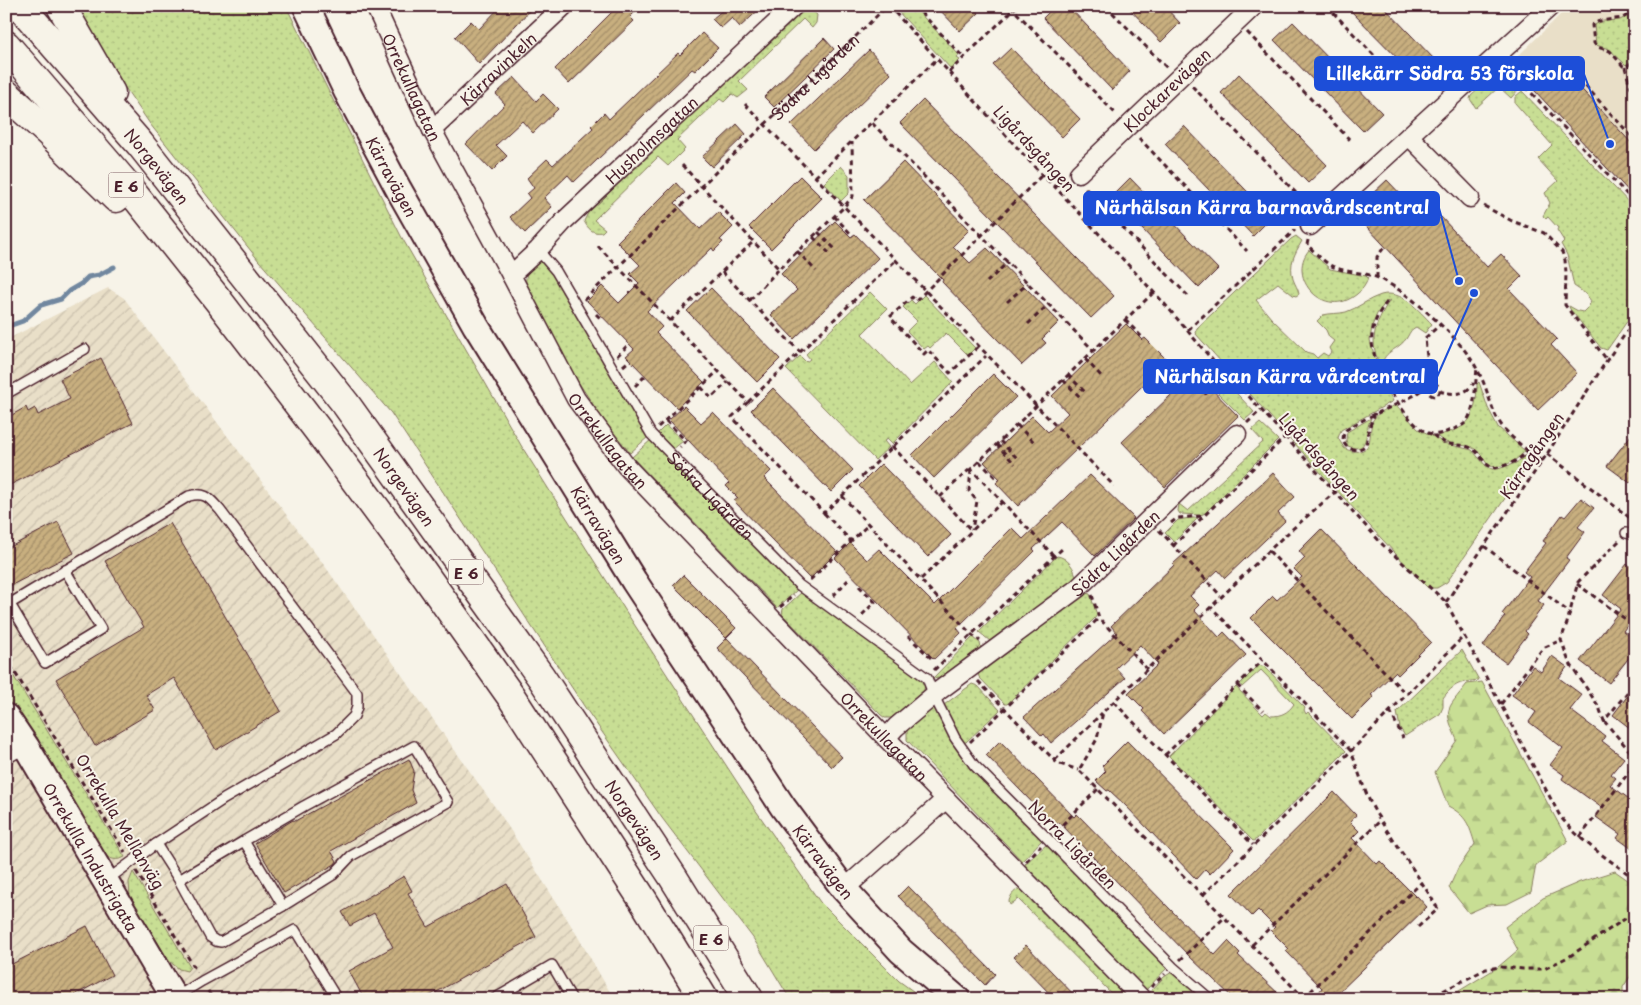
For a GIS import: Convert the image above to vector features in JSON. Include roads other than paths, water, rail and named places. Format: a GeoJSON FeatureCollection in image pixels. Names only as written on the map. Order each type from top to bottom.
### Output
{"type":"FeatureCollection","features":[{"type":"Feature","properties":{"kind":"highway","name":"Norgevägen"},"geometry":{"type":"LineString","coordinates":[[20,6],[140,144],[345,403],[541,677],[673,877],[749,999]]}},
{"type":"Feature","properties":{"kind":"highway"},"geometry":{"type":"LineString","coordinates":[[62,6],[140,144]]}},
{"type":"Feature","properties":{"kind":"highway","name":"E 6"},"geometry":{"type":"LineString","coordinates":[[6,45],[124,182],[218,300],[317,429],[402,545],[512,698],[643,900],[704,999]]}},
{"type":"Feature","properties":{"kind":"highway"},"geometry":{"type":"LineString","coordinates":[[6,94],[105,186],[218,300]]}},
{"type":"Feature","properties":{"kind":"street","name":"Kärravägen"},"geometry":{"type":"LineString","coordinates":[[306,6],[347,92],[398,190],[476,326],[634,581],[783,806],[844,888],[901,950],[957,999]]}},
{"type":"Feature","properties":{"kind":"street","name":"Orrekullagatan"},"geometry":{"type":"LineString","coordinates":[[375,6],[432,130],[576,399],[621,458],[886,738],[1142,998]]}},
{"type":"Feature","properties":{"kind":"street","name":"Kärravinkeln"},"geometry":{"type":"LineString","coordinates":[[432,130],[564,6]]}},
{"type":"Feature","properties":{"kind":"street","name":"Husholmsgatan"},"geometry":{"type":"LineString","coordinates":[[511,275],[538,250],[565,220],[794,6]]}},
{"type":"Feature","properties":{"kind":"street","name":"Klockarevägen"},"geometry":{"type":"LineString","coordinates":[[1079,174],[1254,6]]}},
{"type":"Feature","properties":{"kind":"street"},"geometry":{"type":"LineString","coordinates":[[1310,226],[1551,6]]}},
{"type":"Feature","properties":{"kind":"street"},"geometry":{"type":"LineString","coordinates":[[1409,136],[1470,198]]}},
{"type":"Feature","properties":{"kind":"street","name":"Södra Ligården"},"geometry":{"type":"LineString","coordinates":[[886,738],[896,727],[934,696],[1078,588],[1155,526],[1237,434]]}},
{"type":"Feature","properties":{"kind":"street","name":"Orrekulla Industrigata"},"geometry":{"type":"LineString","coordinates":[[6,717],[16,753],[105,881],[175,999]]}},
{"type":"Feature","properties":{"kind":"street"},"geometry":{"type":"LineString","coordinates":[[844,888],[946,799]]}},
{"type":"Feature","properties":{"kind":"lane","name":"Södra Ligården"},"geometry":{"type":"LineString","coordinates":[[538,250],[556,271],[651,434],[802,588],[927,678],[934,696]]}},
{"type":"Feature","properties":{"kind":"lane"},"geometry":{"type":"LineString","coordinates":[[6,394],[85,349]]}},
{"type":"Feature","properties":{"kind":"lane"},"geometry":{"type":"LineString","coordinates":[[65,570],[100,629],[45,663],[8,605],[65,570],[189,496],[199,494],[207,496],[220,510],[357,693],[357,708],[354,716],[336,734],[224,799],[156,844],[105,881]]}},
{"type":"Feature","properties":{"kind":"lane","name":"Norra Ligården"},"geometry":{"type":"LineString","coordinates":[[934,696],[955,738],[974,765],[1173,967],[1210,999]]}},
{"type":"Feature","properties":{"kind":"lane"},"geometry":{"type":"LineString","coordinates":[[156,844],[179,880],[210,937],[221,942],[334,875],[351,856],[448,802],[414,746],[304,806],[179,880]]}},
{"type":"Feature","properties":{"kind":"lane"},"geometry":{"type":"LineString","coordinates":[[244,841],[282,906]]}},
{"type":"Feature","properties":{"kind":"lane"},"geometry":{"type":"LineString","coordinates":[[175,999],[202,981],[295,930],[337,999]]}},
{"type":"Feature","properties":{"kind":"lane"},"geometry":{"type":"LineString","coordinates":[[494,999],[552,965],[572,999]]}},
{"type":"Feature","properties":{"kind":"waterway"},"geometry":{"type":"LineString","coordinates":[[6,327],[23,321],[41,305],[61,299],[88,277],[99,275],[114,267]]}},
{"type":"Feature","properties":{"kind":"place","name":"Lillekärr Södra 53 förskola"},"geometry":{"type":"Point","coordinates":[1610,144]}},
{"type":"Feature","properties":{"kind":"place","name":"Närhälsan Kärra barnavårdscentral"},"geometry":{"type":"Point","coordinates":[1459,281]}},
{"type":"Feature","properties":{"kind":"place","name":"Närhälsan Kärra vårdcentral"},"geometry":{"type":"Point","coordinates":[1474,293]}}]}
